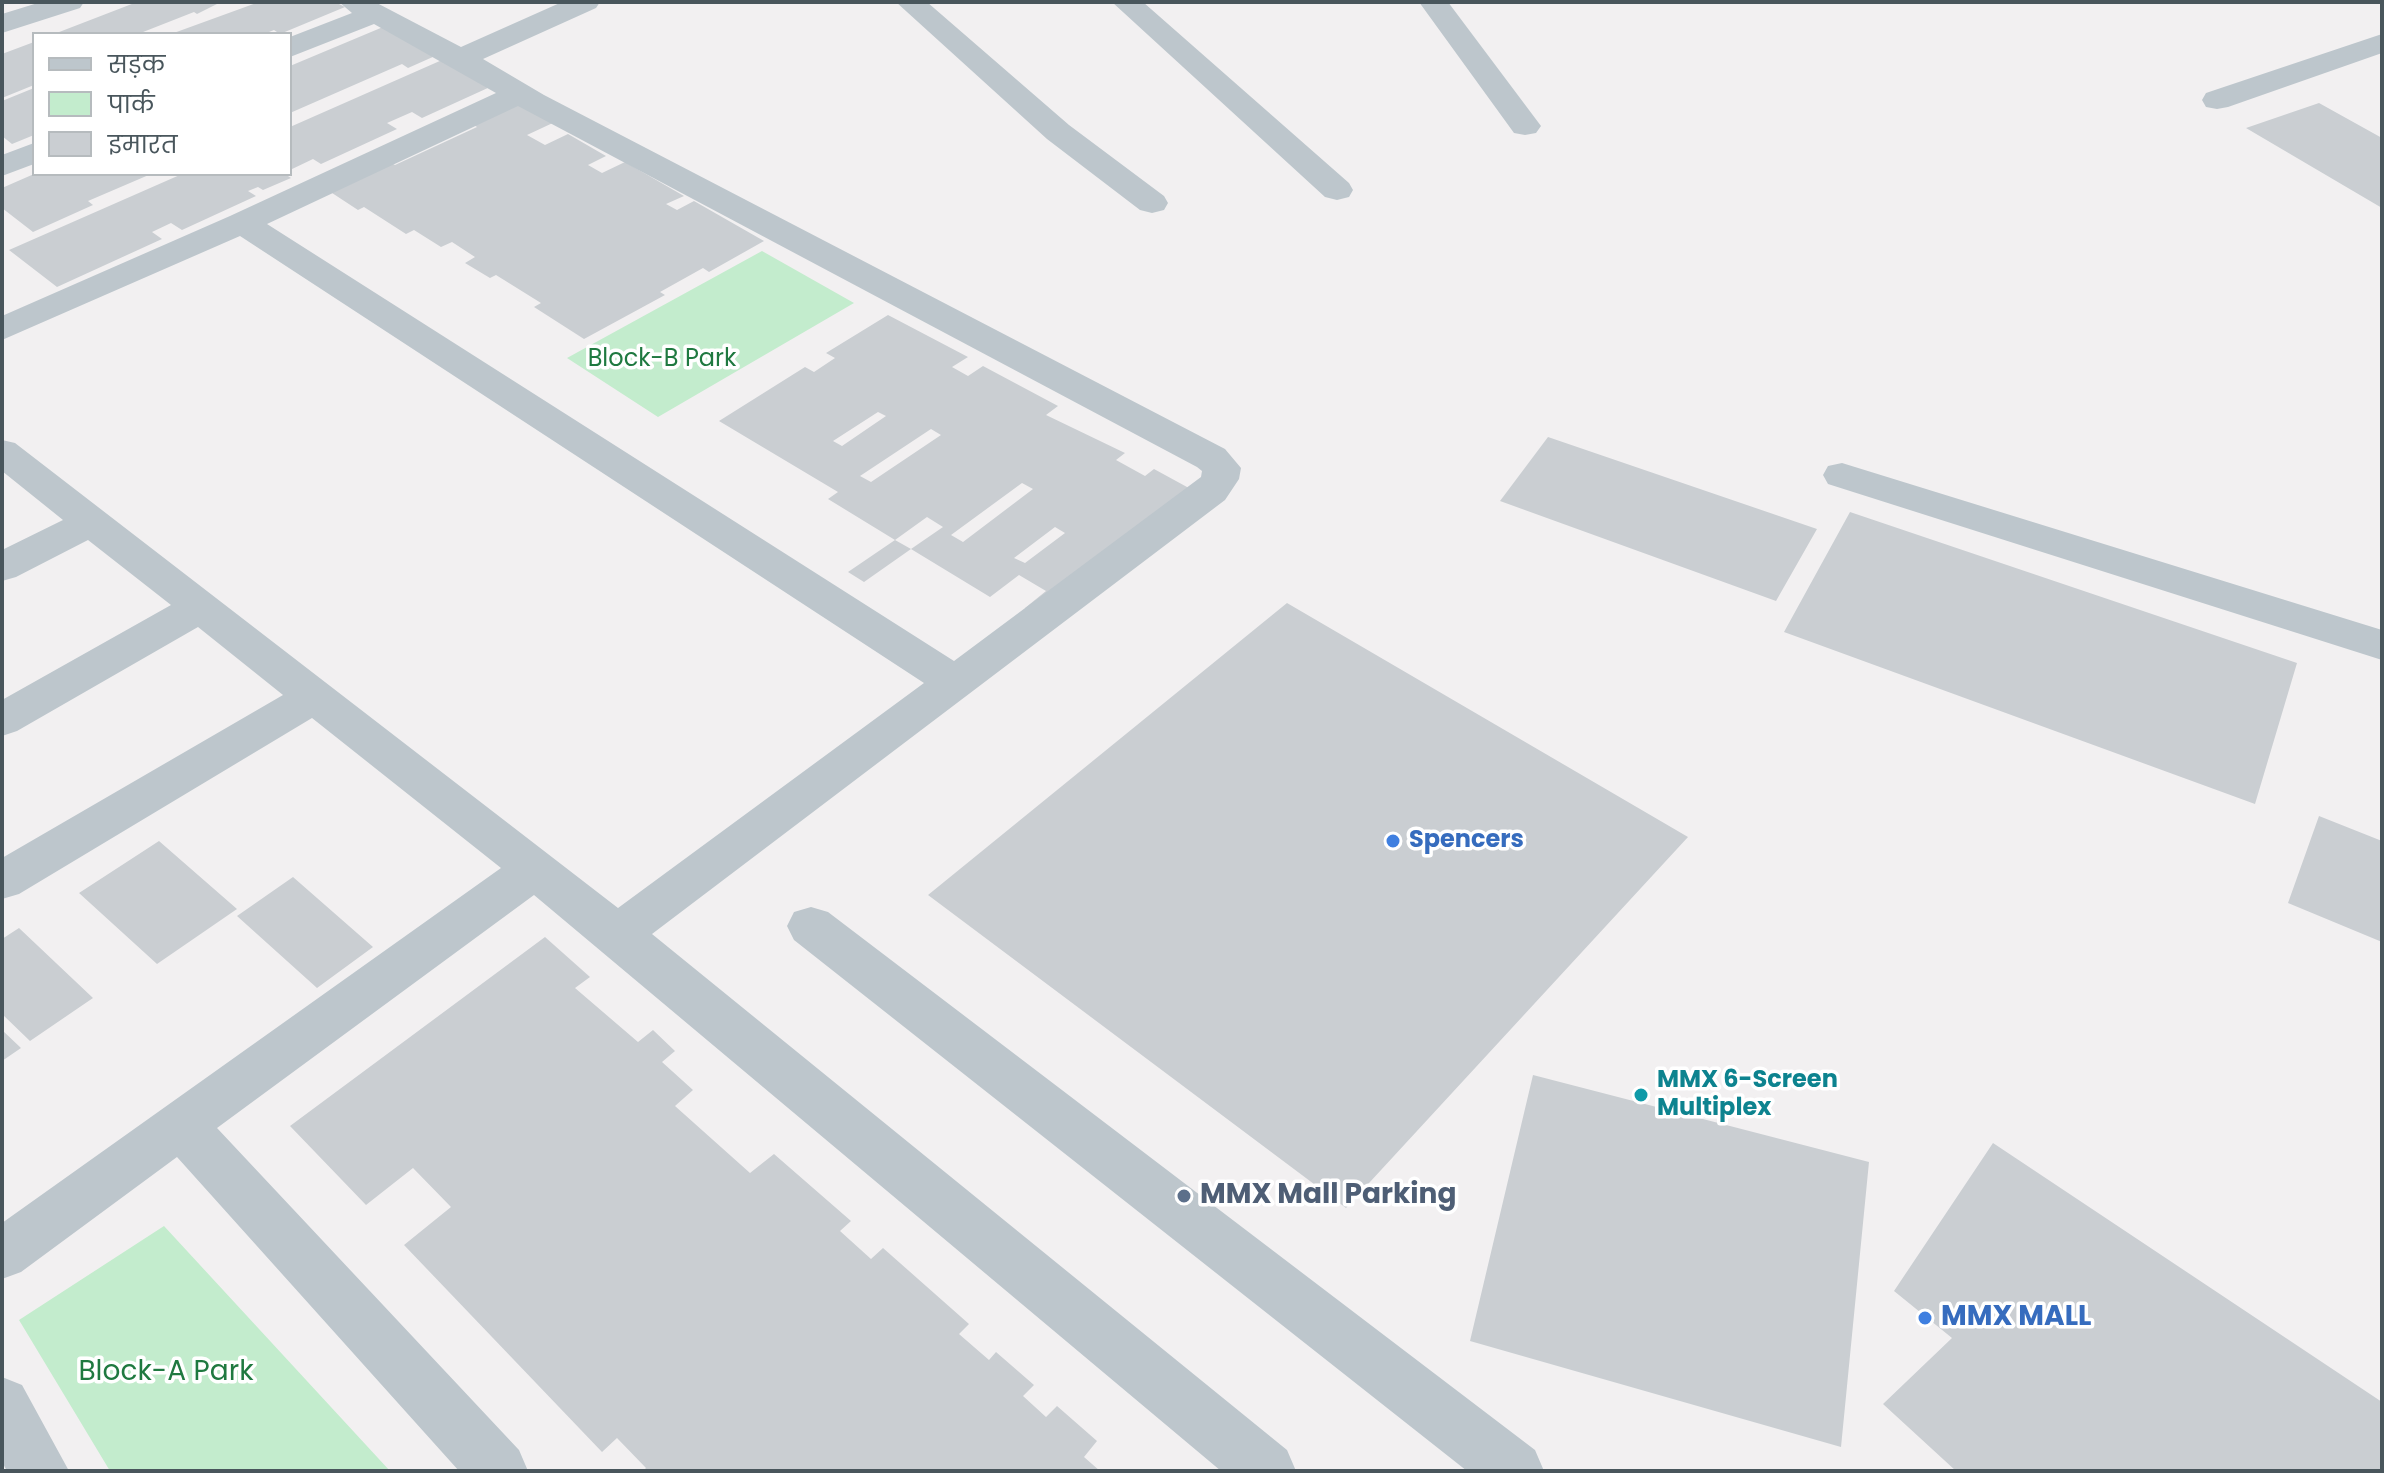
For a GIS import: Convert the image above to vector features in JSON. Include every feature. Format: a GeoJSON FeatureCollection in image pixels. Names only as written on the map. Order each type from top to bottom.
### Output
{"type":"FeatureCollection","features":[{"type":"Feature","properties":{"kind":"street"},"geometry":{"type":"LineString","coordinates":[[2,24],[70,2]]}},
{"type":"Feature","properties":{"kind":"street"},"geometry":{"type":"LineString","coordinates":[[460,58],[586,2]]}},
{"type":"Feature","properties":{"kind":"street"},"geometry":{"type":"LineString","coordinates":[[910,2],[1058,132],[1152,203]]}},
{"type":"Feature","properties":{"kind":"street"},"geometry":{"type":"LineString","coordinates":[[1126,2],[1337,190]]}},
{"type":"Feature","properties":{"kind":"street"},"geometry":{"type":"LineString","coordinates":[[1433,2],[1525,126]]}},
{"type":"Feature","properties":{"kind":"street"},"geometry":{"type":"LineString","coordinates":[[292,47],[364,8],[460,58],[518,94],[1211,458],[1222,468],[1220,479],[1211,491],[618,934]]}},
{"type":"Feature","properties":{"kind":"street"},"geometry":{"type":"LineString","coordinates":[[2217,100],[2382,43]]}},
{"type":"Feature","properties":{"kind":"street"},"geometry":{"type":"LineString","coordinates":[[2,329],[242,223],[518,94]]}},
{"type":"Feature","properties":{"kind":"street"},"geometry":{"type":"LineString","coordinates":[[2,166],[32,154]]}},
{"type":"Feature","properties":{"kind":"street"},"geometry":{"type":"LineString","coordinates":[[242,223],[954,682]]}},
{"type":"Feature","properties":{"kind":"street"},"geometry":{"type":"LineString","coordinates":[[2,452],[618,934],[1266,1471]]}},
{"type":"Feature","properties":{"kind":"street"},"geometry":{"type":"LineString","coordinates":[[1842,475],[2382,645]]}},
{"type":"Feature","properties":{"kind":"street"},"geometry":{"type":"LineString","coordinates":[[2,567],[91,522]]}},
{"type":"Feature","properties":{"kind":"street"},"geometry":{"type":"LineString","coordinates":[[2,720],[200,607]]}},
{"type":"Feature","properties":{"kind":"street"},"geometry":{"type":"LineString","coordinates":[[2,881],[314,697]]}},
{"type":"Feature","properties":{"kind":"street"},"geometry":{"type":"LineString","coordinates":[[2,1254],[535,869]]}},
{"type":"Feature","properties":{"kind":"street"},"geometry":{"type":"LineString","coordinates":[[811,926],[1514,1471]]}},
{"type":"Feature","properties":{"kind":"street"},"geometry":{"type":"LineString","coordinates":[[181,1125],[498,1471]]}},
{"type":"Feature","properties":{"kind":"street"},"geometry":{"type":"LineString","coordinates":[[2,1405],[39,1471]]}},
{"type":"Feature","properties":{"kind":"green space","name":"Block-B Park"},"geometry":{"type":"Polygon","coordinates":[[[762,251],[854,303],[658,417],[567,358],[762,251]]]}},
{"type":"Feature","properties":{"kind":"green space","name":"Block-A Park"},"geometry":{"type":"Polygon","coordinates":[[[164,1226],[390,1471],[110,1471],[19,1320],[164,1226]]]}},
{"type":"Feature","properties":{"kind":"building"},"geometry":{"type":"Polygon","coordinates":[[[137,2],[221,2],[197,14],[194,12],[143,32],[59,32],[137,2]]]}},
{"type":"Feature","properties":{"kind":"building"},"geometry":{"type":"Polygon","coordinates":[[[259,2],[335,2],[345,7],[285,32],[176,32],[259,2]]]}},
{"type":"Feature","properties":{"kind":"building"},"geometry":{"type":"Polygon","coordinates":[[[383,27],[435,56],[408,68],[402,64],[292,112],[292,65],[383,27]]]}},
{"type":"Feature","properties":{"kind":"building"},"geometry":{"type":"Polygon","coordinates":[[[32,43],[32,86],[2,98],[2,54],[32,43]]]}},
{"type":"Feature","properties":{"kind":"building"},"geometry":{"type":"Polygon","coordinates":[[[442,60],[490,87],[422,118],[412,112],[387,123],[397,129],[321,164],[313,159],[292,169],[292,126],[442,60]]]}},
{"type":"Feature","properties":{"kind":"building"},"geometry":{"type":"Polygon","coordinates":[[[32,89],[32,136],[12,144],[2,136],[2,101],[32,89]]]}},
{"type":"Feature","properties":{"kind":"building"},"geometry":{"type":"Polygon","coordinates":[[[523,102],[557,121],[527,135],[545,145],[568,134],[606,156],[588,165],[602,173],[625,162],[684,196],[666,204],[677,210],[694,201],[764,241],[709,272],[703,268],[660,292],[665,295],[584,339],[534,307],[541,303],[496,275],[490,278],[465,263],[475,257],[452,242],[441,247],[414,230],[406,234],[364,207],[358,210],[329,191],[391,163],[395,165],[523,102]]]}},
{"type":"Feature","properties":{"kind":"building"},"geometry":{"type":"Polygon","coordinates":[[[2319,103],[2382,138],[2382,208],[2246,128],[2319,103]]]}},
{"type":"Feature","properties":{"kind":"building"},"geometry":{"type":"Polygon","coordinates":[[[32,175],[146,176],[88,201],[93,205],[33,232],[2,208],[2,188],[32,175]]]}},
{"type":"Feature","properties":{"kind":"building"},"geometry":{"type":"Polygon","coordinates":[[[177,176],[291,178],[263,190],[258,187],[248,191],[256,196],[182,230],[171,223],[152,232],[162,239],[57,287],[9,250],[177,176]]]}},
{"type":"Feature","properties":{"kind":"building"},"geometry":{"type":"Polygon","coordinates":[[[888,315],[968,357],[952,367],[968,376],[983,366],[1058,406],[1046,415],[1125,453],[1116,460],[1145,476],[1154,469],[1198,493],[1039,617],[1025,608],[1046,591],[1019,575],[990,597],[911,549],[943,527],[927,517],[895,540],[828,499],[838,492],[719,421],[805,367],[814,372],[835,358],[826,353],[888,315]],[[878,412],[833,441],[842,446],[886,416],[878,412]],[[931,429],[860,476],[871,482],[941,435],[931,429]],[[1022,483],[951,535],[963,542],[1033,489],[1022,483]],[[1055,527],[1014,558],[1025,563],[1065,533],[1055,527]]]}},
{"type":"Feature","properties":{"kind":"building"},"geometry":{"type":"Polygon","coordinates":[[[1548,437],[1817,529],[1776,601],[1500,501],[1548,437]]]}},
{"type":"Feature","properties":{"kind":"building"},"geometry":{"type":"Polygon","coordinates":[[[1850,512],[2297,663],[2255,804],[1784,632],[1850,512]]]}},
{"type":"Feature","properties":{"kind":"building"},"geometry":{"type":"Polygon","coordinates":[[[895,540],[911,549],[864,582],[848,572],[895,540]]]}},
{"type":"Feature","properties":{"kind":"building"},"geometry":{"type":"Polygon","coordinates":[[[1287,603],[1688,837],[1346,1208],[928,895],[1287,603]]]}},
{"type":"Feature","properties":{"kind":"building"},"geometry":{"type":"Polygon","coordinates":[[[2319,816],[2382,841],[2382,942],[2288,903],[2319,816]]]}},
{"type":"Feature","properties":{"kind":"building"},"geometry":{"type":"Polygon","coordinates":[[[159,841],[237,909],[157,964],[79,893],[159,841]]]}},
{"type":"Feature","properties":{"kind":"building"},"geometry":{"type":"Polygon","coordinates":[[[293,877],[373,947],[317,988],[237,916],[293,877]]]}},
{"type":"Feature","properties":{"kind":"building"},"geometry":{"type":"Polygon","coordinates":[[[19,928],[93,998],[30,1041],[2,1014],[2,939],[19,928]]]}},
{"type":"Feature","properties":{"kind":"building"},"geometry":{"type":"Polygon","coordinates":[[[545,937],[590,977],[575,988],[638,1042],[653,1030],[675,1051],[662,1062],[693,1090],[675,1106],[750,1173],[774,1154],[851,1221],[840,1231],[871,1259],[883,1248],[969,1324],[959,1334],[989,1360],[996,1352],[1034,1385],[1023,1396],[1046,1417],[1057,1406],[1097,1441],[1084,1457],[1100,1471],[643,1471],[646,1468],[617,1438],[602,1452],[404,1245],[451,1207],[413,1168],[366,1205],[290,1126],[545,937]]]}},
{"type":"Feature","properties":{"kind":"building"},"geometry":{"type":"Polygon","coordinates":[[[2,1030],[21,1048],[2,1061],[2,1030]]]}},
{"type":"Feature","properties":{"kind":"building"},"geometry":{"type":"Polygon","coordinates":[[[1533,1075],[1869,1162],[1841,1447],[1470,1341],[1533,1075]]]}},
{"type":"Feature","properties":{"kind":"building"},"geometry":{"type":"Polygon","coordinates":[[[1993,1143],[2382,1402],[2382,1471],[1956,1471],[1883,1404],[1952,1338],[1894,1291],[1993,1143]]]}},
{"type":"Feature","properties":{"kind":"place","name":"Spencers"},"geometry":{"type":"Point","coordinates":[1393,841]}},
{"type":"Feature","properties":{"kind":"place","name":"MMX 6-Screen Multiplex"},"geometry":{"type":"Point","coordinates":[1641,1095]}},
{"type":"Feature","properties":{"kind":"place","name":"MMX Mall Parking"},"geometry":{"type":"Point","coordinates":[1184,1196]}},
{"type":"Feature","properties":{"kind":"place","name":"MMX MALL"},"geometry":{"type":"Point","coordinates":[1925,1318]}}]}
